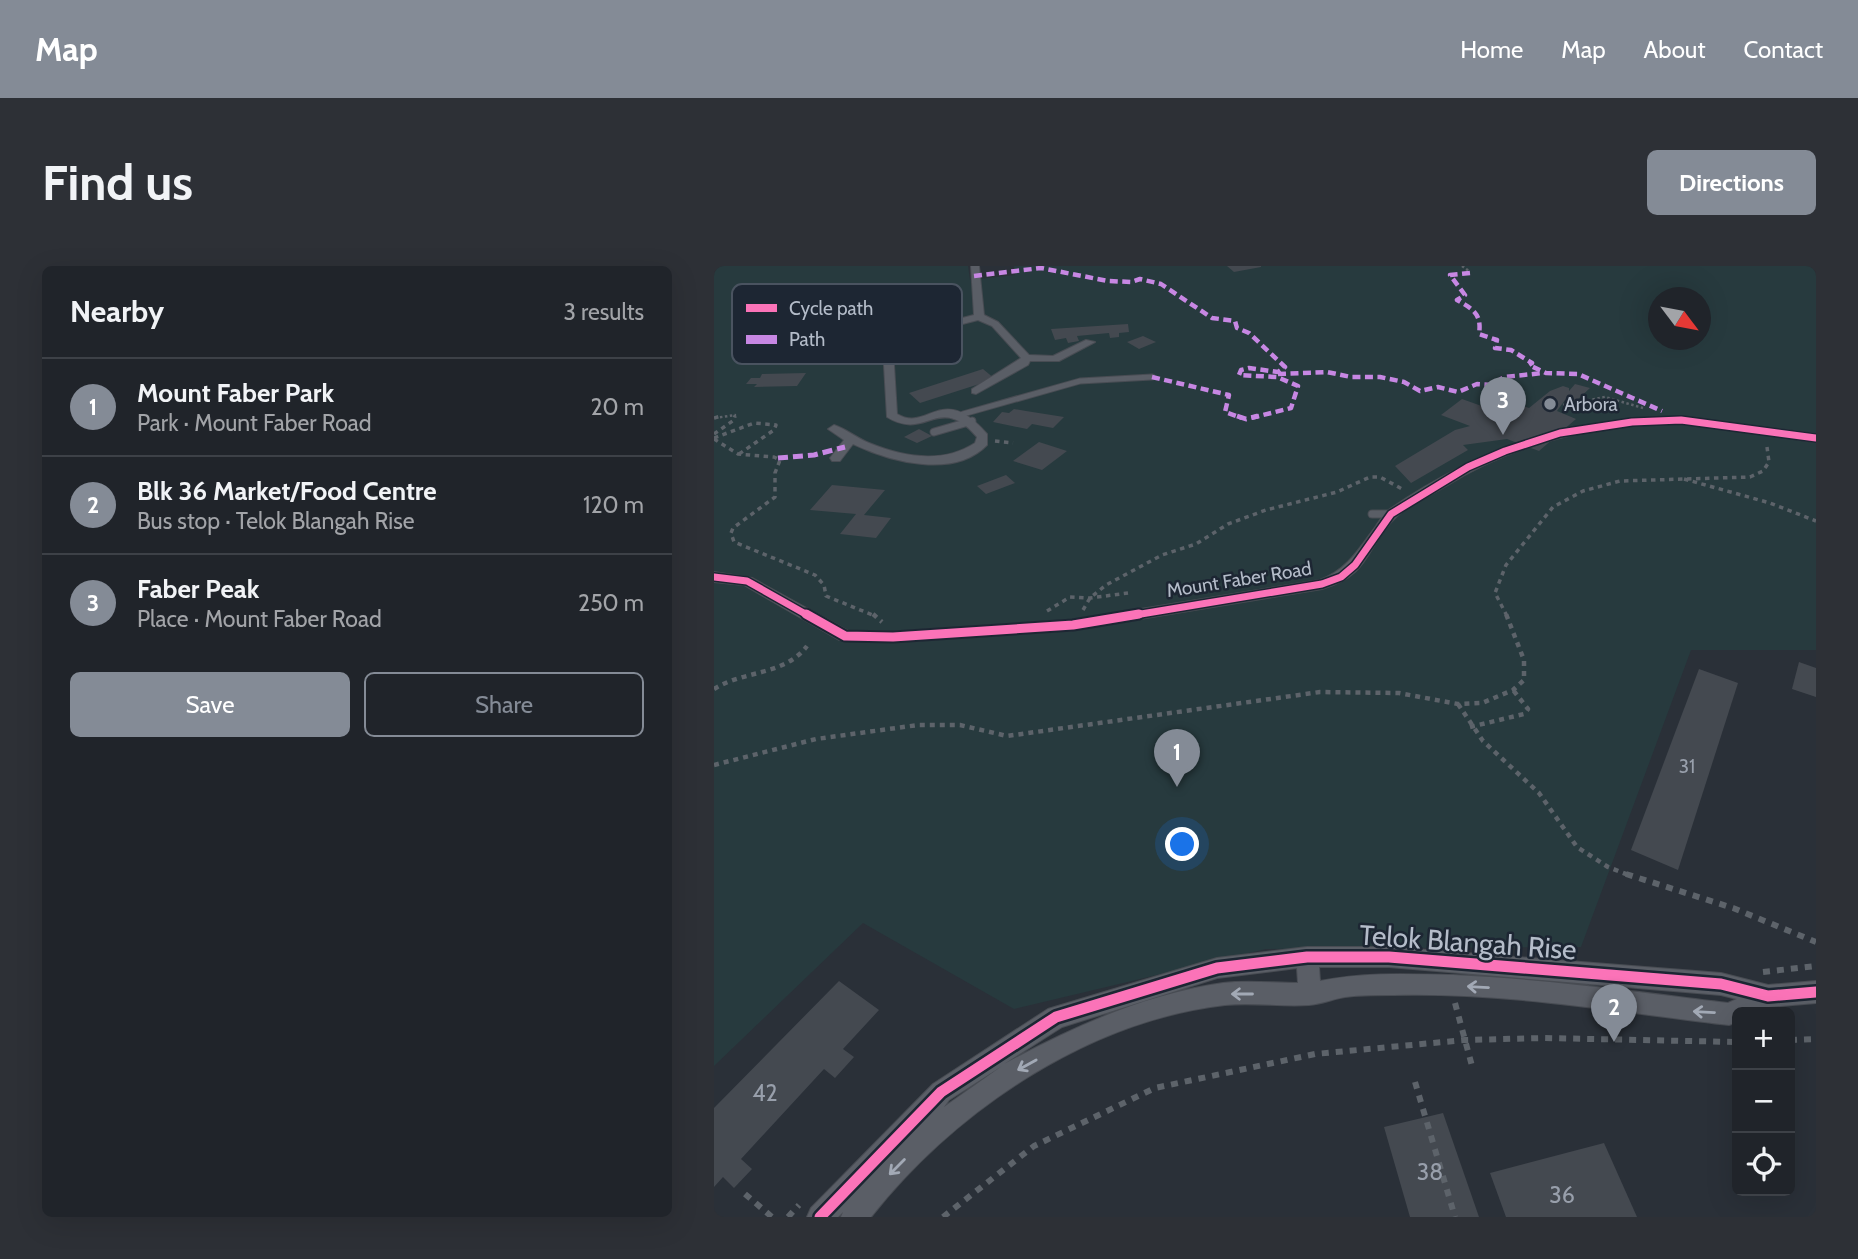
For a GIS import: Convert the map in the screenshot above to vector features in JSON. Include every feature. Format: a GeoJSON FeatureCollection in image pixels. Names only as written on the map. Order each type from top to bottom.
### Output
{"type":"FeatureCollection","features":[{"type":"Feature","properties":{"kind":"street"},"geometry":{"type":"LineString","coordinates":[[975,266],[979,317]]}},
{"type":"Feature","properties":{"kind":"street"},"geometry":{"type":"LineString","coordinates":[[962,321],[979,317],[995,324],[1026,358],[1055,359],[1090,342]]}},
{"type":"Feature","properties":{"kind":"street"},"geometry":{"type":"LineString","coordinates":[[976,391],[1024,363],[1026,358]]}},
{"type":"Feature","properties":{"kind":"street"},"geometry":{"type":"LineString","coordinates":[[834,429],[850,440],[918,460],[947,459],[970,453],[981,445],[983,437],[968,417],[942,413],[910,422],[893,418],[889,364]]}},
{"type":"Feature","properties":{"kind":"street","name":"Mount Faber Road"},"geometry":{"type":"LineString","coordinates":[[714,576],[747,581],[845,636],[893,637],[1073,625],[1322,584],[1341,577],[1355,565],[1391,514],[1468,467],[1505,451],[1560,433],[1632,422],[1681,419],[1816,438]]}},
{"type":"Feature","properties":{"kind":"street"},"geometry":{"type":"LineString","coordinates":[[836,458],[850,440]]}},
{"type":"Feature","properties":{"kind":"street"},"geometry":{"type":"LineString","coordinates":[[1307,957],[1310,994]]}},
{"type":"Feature","properties":{"kind":"street","name":"Telok Blangah Rise"},"geometry":{"type":"LineString","coordinates":[[820,1217],[942,1092],[1056,1017],[1217,968],[1307,957],[1390,957],[1721,984],[1768,996],[1816,992]]}},
{"type":"Feature","properties":{"kind":"street","name":"Telok Blangah Rise"},"geometry":{"type":"LineString","coordinates":[[854,1217],[884,1180],[944,1121],[1012,1073],[1073,1040],[1136,1016],[1225,994],[1310,994],[1348,986],[1450,985],[1500,988],[1729,1014],[1768,996]]}},
{"type":"Feature","properties":{"kind":"lane"},"geometry":{"type":"LineString","coordinates":[[934,432],[968,417],[1080,381],[1152,377]]}},
{"type":"Feature","properties":{"kind":"lane"},"geometry":{"type":"LineString","coordinates":[[1372,514],[1391,514]]}},
{"type":"Feature","properties":{"kind":"path"},"geometry":{"type":"LineString","coordinates":[[1462,266],[1469,271]]}},
{"type":"Feature","properties":{"kind":"path"},"geometry":{"type":"LineString","coordinates":[[1563,405],[1605,397],[1638,406]]}},
{"type":"Feature","properties":{"kind":"path"},"geometry":{"type":"LineString","coordinates":[[714,418],[735,415],[734,420],[714,437]]}},
{"type":"Feature","properties":{"kind":"path"},"geometry":{"type":"LineString","coordinates":[[714,437],[759,422],[772,422],[776,425],[774,430],[738,454]]}},
{"type":"Feature","properties":{"kind":"path"},"geometry":{"type":"LineString","coordinates":[[714,437],[729,451],[774,457],[780,463],[775,473],[775,497],[733,528],[731,533],[734,542],[815,575],[824,585],[826,596],[836,602],[863,608],[881,620]]}},
{"type":"Feature","properties":{"kind":"path"},"geometry":{"type":"LineString","coordinates":[[991,441],[1013,443]]}},
{"type":"Feature","properties":{"kind":"path"},"geometry":{"type":"LineString","coordinates":[[714,765],[816,739],[918,725],[960,726],[1007,736],[1124,722],[1320,692],[1399,692],[1458,704],[1482,702],[1513,690],[1524,680],[1526,674],[1517,641],[1495,593],[1506,565],[1553,507],[1583,491],[1620,481],[1750,477],[1763,471],[1769,462],[1767,447]]}},
{"type":"Feature","properties":{"kind":"path"},"geometry":{"type":"LineString","coordinates":[[1090,598],[1106,585],[1163,555],[1196,544],[1228,524],[1266,510],[1337,492],[1365,478],[1384,479]]}},
{"type":"Feature","properties":{"kind":"path"},"geometry":{"type":"LineString","coordinates":[[1677,478],[1770,503],[1816,521]]}},
{"type":"Feature","properties":{"kind":"path"},"geometry":{"type":"LineString","coordinates":[[1041,614],[1070,597],[1090,598],[1128,593]]}},
{"type":"Feature","properties":{"kind":"path"},"geometry":{"type":"LineString","coordinates":[[714,689],[735,676],[790,663],[807,646]]}},
{"type":"Feature","properties":{"kind":"path"},"geometry":{"type":"LineString","coordinates":[[1470,727],[1524,714],[1528,709],[1513,690]]}},
{"type":"Feature","properties":{"kind":"path"},"geometry":{"type":"LineString","coordinates":[[1458,704],[1470,727],[1495,755],[1535,788],[1564,832],[1593,859],[1721,904],[1816,942]]}},
{"type":"Feature","properties":{"kind":"path"},"geometry":{"type":"LineString","coordinates":[[1450,985],[1472,1066]]}},
{"type":"Feature","properties":{"kind":"path"},"geometry":{"type":"LineString","coordinates":[[943,1217],[1034,1146],[1155,1087],[1315,1054],[1465,1040],[1544,1038],[1732,1042]]}},
{"type":"Feature","properties":{"kind":"path"},"geometry":{"type":"LineString","coordinates":[[1795,1040],[1816,1039]]}},
{"type":"Feature","properties":{"kind":"path"},"geometry":{"type":"LineString","coordinates":[[1415,1082],[1455,1217]]}},
{"type":"Feature","properties":{"kind":"path"},"geometry":{"type":"LineString","coordinates":[[745,1194],[772,1217]]}},
{"type":"Feature","properties":{"kind":"green space"},"geometry":{"type":"Polygon","coordinates":[[[714,266],[968,266],[970,280],[1015,275],[1014,266],[1816,266],[1816,650],[1691,650],[1581,947],[1266,949],[1014,1009],[863,923],[714,1066],[714,266]]]}},
{"type":"Feature","properties":{"kind":"building"},"geometry":{"type":"Polygon","coordinates":[[[1227,266],[1261,266],[1261,267],[1234,272],[1227,266]]]}},
{"type":"Feature","properties":{"kind":"building"},"geometry":{"type":"Polygon","coordinates":[[[1128,324],[1129,332],[1119,333],[1119,337],[1110,338],[1109,333],[1077,336],[1079,341],[1068,343],[1066,338],[1055,340],[1051,329],[1128,324]]]}},
{"type":"Feature","properties":{"kind":"building"},"geometry":{"type":"Polygon","coordinates":[[[1143,336],[1156,342],[1139,349],[1127,342],[1143,336]]]}},
{"type":"Feature","properties":{"kind":"building"},"geometry":{"type":"Polygon","coordinates":[[[983,369],[995,379],[920,403],[909,393],[983,369]]]}},
{"type":"Feature","properties":{"kind":"building"},"geometry":{"type":"Polygon","coordinates":[[[806,373],[797,386],[754,387],[757,384],[746,384],[751,378],[760,378],[762,374],[806,373]]]}},
{"type":"Feature","properties":{"kind":"building"},"geometry":{"type":"Polygon","coordinates":[[[1575,384],[1590,388],[1574,403],[1565,400],[1557,411],[1576,419],[1539,451],[1507,439],[1463,445],[1468,450],[1411,483],[1395,466],[1455,430],[1470,426],[1441,415],[1462,399],[1490,409],[1502,399],[1529,408],[1550,391],[1563,386],[1569,388],[1569,391],[1575,384]]]}},
{"type":"Feature","properties":{"kind":"building"},"geometry":{"type":"Polygon","coordinates":[[[1014,409],[1064,417],[1053,428],[1032,424],[1027,429],[993,422],[1002,412],[1009,413],[1014,409]]]}},
{"type":"Feature","properties":{"kind":"building"},"geometry":{"type":"Polygon","coordinates":[[[919,429],[932,436],[917,443],[904,437],[919,429]]]}},
{"type":"Feature","properties":{"kind":"building"},"geometry":{"type":"Polygon","coordinates":[[[1039,442],[1067,451],[1042,470],[1013,461],[1039,442]]]}},
{"type":"Feature","properties":{"kind":"building"},"geometry":{"type":"Polygon","coordinates":[[[1006,475],[1015,483],[986,494],[977,486],[1006,475]]]}},
{"type":"Feature","properties":{"kind":"building"},"geometry":{"type":"Polygon","coordinates":[[[832,485],[885,490],[864,515],[891,518],[876,538],[840,534],[856,514],[810,510],[832,485]]]}},
{"type":"Feature","properties":{"kind":"building"},"geometry":{"type":"Polygon","coordinates":[[[1799,662],[1816,668],[1816,697],[1792,689],[1799,662]]]}},
{"type":"Feature","properties":{"kind":"building"},"geometry":{"type":"Polygon","coordinates":[[[1699,669],[1738,683],[1678,870],[1631,850],[1699,669]]]}},
{"type":"Feature","properties":{"kind":"building"},"geometry":{"type":"Polygon","coordinates":[[[839,981],[879,1010],[843,1049],[854,1057],[835,1078],[824,1069],[741,1159],[752,1169],[734,1188],[723,1177],[714,1187],[714,1108],[839,981]]]}},
{"type":"Feature","properties":{"kind":"building"},"geometry":{"type":"Polygon","coordinates":[[[1443,1113],[1479,1217],[1410,1217],[1384,1127],[1443,1113]]]}},
{"type":"Feature","properties":{"kind":"building"},"geometry":{"type":"Polygon","coordinates":[[[1604,1143],[1637,1217],[1506,1217],[1490,1173],[1604,1143]]]}},
{"type":"Feature","properties":{"kind":"marked path"},"geometry":{"type":"LineString","coordinates":[[974,276],[1050,268],[1108,281],[1131,282],[1140,279],[1161,284],[1212,318],[1235,321],[1237,328],[1249,333],[1285,367],[1278,372],[1249,368],[1241,370],[1239,375],[1277,377],[1298,386],[1291,408],[1246,419],[1225,412],[1229,395],[1152,377]]}},
{"type":"Feature","properties":{"kind":"marked path"},"geometry":{"type":"LineString","coordinates":[[1470,273],[1450,275],[1465,295],[1457,300],[1477,312],[1480,321],[1479,334],[1497,340],[1495,348],[1511,350],[1532,363],[1529,365],[1546,373],[1578,374],[1662,411]]}},
{"type":"Feature","properties":{"kind":"marked path"},"geometry":{"type":"LineString","coordinates":[[1278,374],[1327,372],[1351,377],[1380,377],[1404,382],[1420,391],[1438,387],[1458,392],[1477,384],[1492,385],[1504,377],[1543,373]]}},
{"type":"Feature","properties":{"kind":"marked path"},"geometry":{"type":"LineString","coordinates":[[778,458],[814,455],[845,447]]}},
{"type":"Feature","properties":{"kind":"cycle path"},"geometry":{"type":"LineString","coordinates":[[714,577],[747,581],[845,636],[893,637],[1073,625],[1322,584],[1341,577],[1355,565],[1391,514],[1468,467],[1505,451],[1560,433],[1632,422],[1681,420],[1816,438]]}},
{"type":"Feature","properties":{"kind":"cycle path"},"geometry":{"type":"LineString","coordinates":[[820,1217],[941,1092],[1056,1017],[1217,968],[1307,957],[1389,957],[1721,984],[1768,996],[1816,992]]}},
{"type":"Feature","properties":{"kind":"place","name":"Arbora"},"geometry":{"type":"Point","coordinates":[1550,404]}},
{"type":"Feature","properties":{"kind":"place","name":"Faber Peak"},"geometry":{"type":"Point","coordinates":[1503,435]}},
{"type":"Feature","properties":{"kind":"place","name":"Mount Faber Park"},"geometry":{"type":"Point","coordinates":[1177,787]}},
{"type":"Feature","properties":{"kind":"place","name":"Blk 36 Market/Food Centre"},"geometry":{"type":"Point","coordinates":[1614,1042]}}]}
